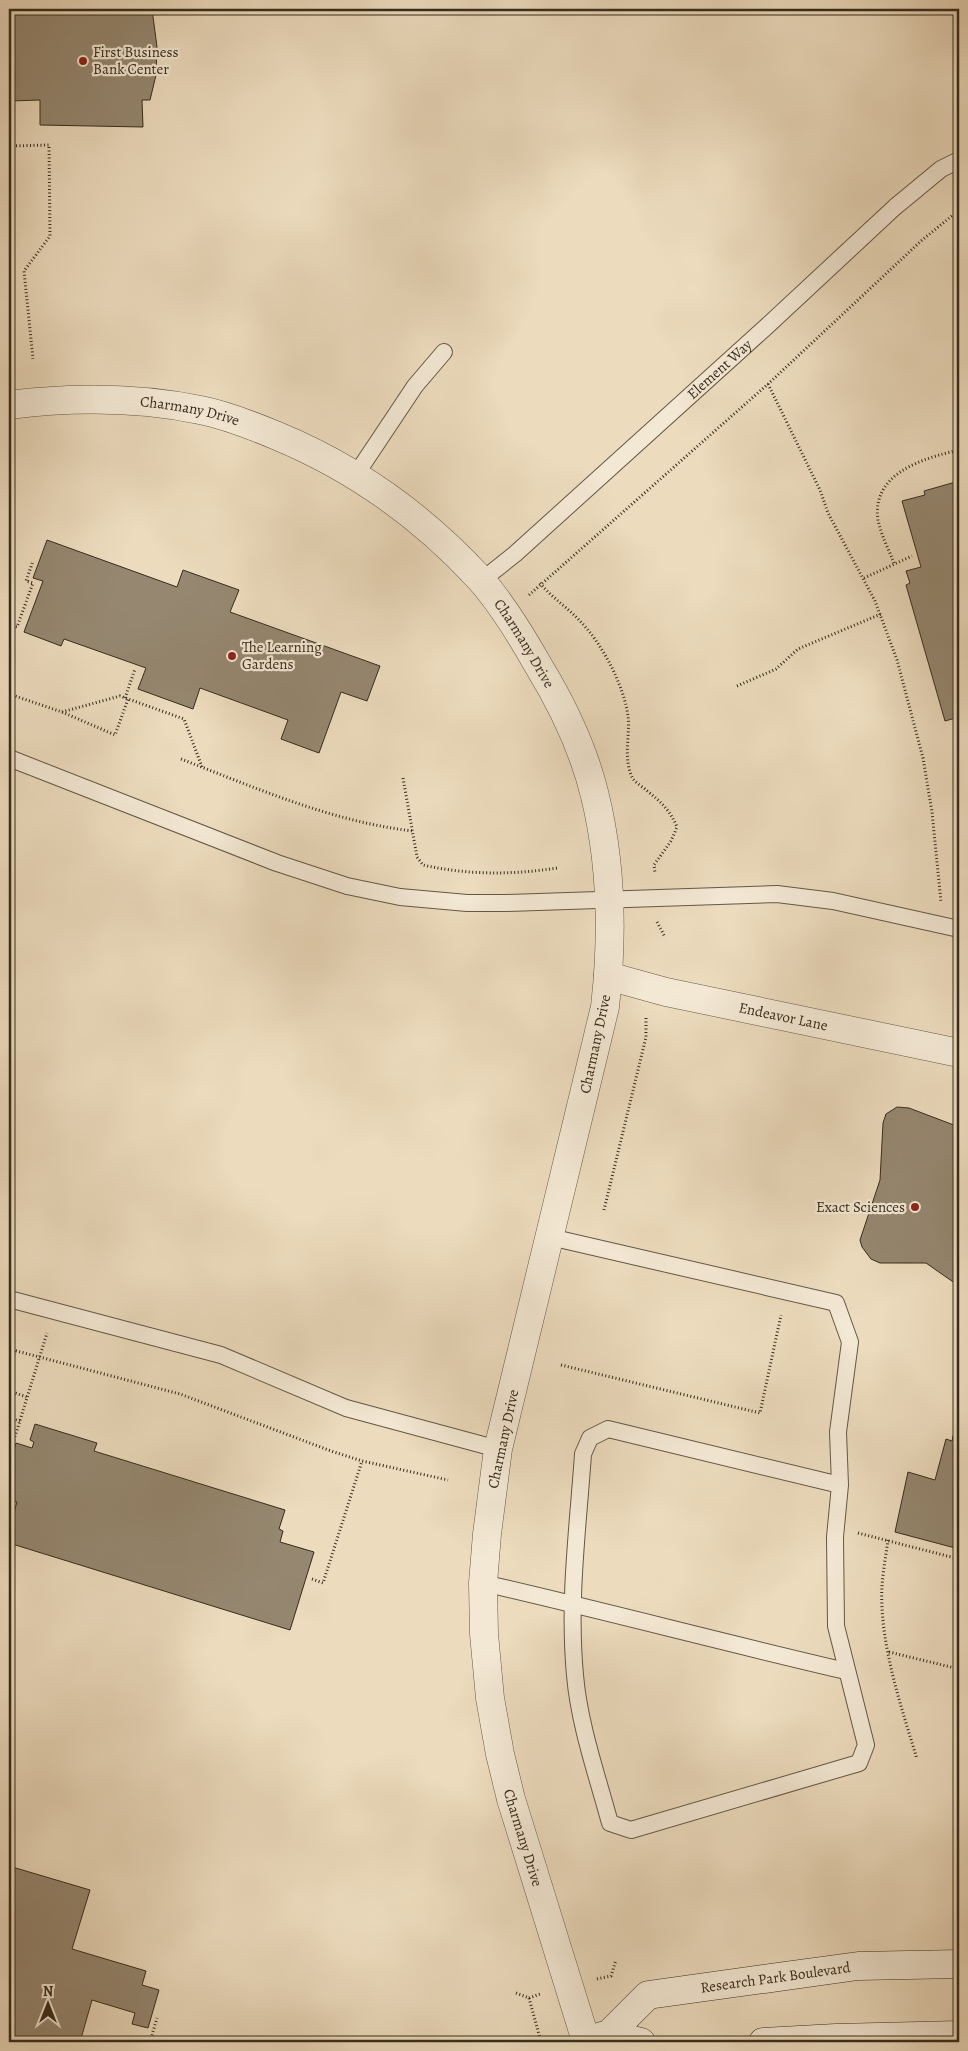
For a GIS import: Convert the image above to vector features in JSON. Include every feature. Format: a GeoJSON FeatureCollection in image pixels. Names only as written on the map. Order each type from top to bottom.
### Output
{"type":"FeatureCollection","features":[{"type":"Feature","properties":{"kind":"street","name":"Charmany Drive"},"geometry":{"type":"LineString","coordinates":[[9,405],[93,398],[144,401],[202,410],[246,423],[326,458],[400,506],[437,536],[481,581],[516,627],[562,708],[580,747],[596,804],[605,847],[610,900],[610,959],[605,1007],[498,1449],[483,1583],[484,1634],[490,1698],[500,1754],[514,1808],[591,2040]]}},
{"type":"Feature","properties":{"kind":"street","name":"Endeavor Lane"},"geometry":{"type":"LineString","coordinates":[[608,976],[666,992],[959,1053]]}},
{"type":"Feature","properties":{"kind":"street","name":"Research Park Boulevard"},"geometry":{"type":"LineString","coordinates":[[591,2040],[648,1996],[858,1966],[959,1964]]}},
{"type":"Feature","properties":{"kind":"street"},"geometry":{"type":"LineString","coordinates":[[763,2042],[959,2035]]}},
{"type":"Feature","properties":{"kind":"street"},"geometry":{"type":"LineString","coordinates":[[591,2040],[642,2042]]}},
{"type":"Feature","properties":{"kind":"lane","name":"Element Way"},"geometry":{"type":"LineString","coordinates":[[481,581],[515,554],[752,340],[895,207],[941,168],[959,160]]}},
{"type":"Feature","properties":{"kind":"lane"},"geometry":{"type":"LineString","coordinates":[[355,476],[415,386],[444,352]]}},
{"type":"Feature","properties":{"kind":"lane"},"geometry":{"type":"LineString","coordinates":[[9,758],[277,863],[347,886],[400,897],[467,903],[777,894],[833,901],[952,927]]}},
{"type":"Feature","properties":{"kind":"lane"},"geometry":{"type":"LineString","coordinates":[[550,1237],[836,1303],[850,1342],[838,1432],[840,1485],[835,1537],[834,1592],[836,1626],[866,1745],[859,1762],[631,1830],[610,1823],[579,1700],[575,1675],[572,1603],[583,1454],[590,1438],[608,1429],[840,1485]]}},
{"type":"Feature","properties":{"kind":"lane"},"geometry":{"type":"LineString","coordinates":[[9,1299],[221,1355],[339,1406],[498,1449]]}},
{"type":"Feature","properties":{"kind":"lane"},"geometry":{"type":"LineString","coordinates":[[483,1583],[572,1603],[747,1648],[846,1670]]}},
{"type":"Feature","properties":{"kind":"path"},"geometry":{"type":"LineString","coordinates":[[9,146],[49,145],[50,236],[24,271],[33,359]]}},
{"type":"Feature","properties":{"kind":"path"},"geometry":{"type":"LineString","coordinates":[[527,597],[768,384],[922,241],[959,210]]}},
{"type":"Feature","properties":{"kind":"path"},"geometry":{"type":"LineString","coordinates":[[768,384],[820,490],[828,512],[864,578],[881,614],[897,660],[923,758],[952,927]]}},
{"type":"Feature","properties":{"kind":"path"},"geometry":{"type":"LineString","coordinates":[[894,564],[878,519],[883,489],[894,476],[910,465],[959,450]]}},
{"type":"Feature","properties":{"kind":"path"},"geometry":{"type":"LineString","coordinates":[[864,578],[912,556]]}},
{"type":"Feature","properties":{"kind":"path"},"geometry":{"type":"LineString","coordinates":[[9,625],[17,627],[33,584],[26,581],[33,561]]}},
{"type":"Feature","properties":{"kind":"path"},"geometry":{"type":"LineString","coordinates":[[540,584],[580,620],[613,669],[628,712],[628,768],[634,780],[664,804],[673,816],[677,827],[672,841],[654,865],[657,923],[665,937]]}},
{"type":"Feature","properties":{"kind":"path"},"geometry":{"type":"LineString","coordinates":[[738,686],[776,669],[798,649],[881,614]]}},
{"type":"Feature","properties":{"kind":"path"},"geometry":{"type":"LineString","coordinates":[[9,694],[62,712],[115,735],[135,669]]}},
{"type":"Feature","properties":{"kind":"path"},"geometry":{"type":"LineString","coordinates":[[62,712],[120,696],[184,719],[202,768]]}},
{"type":"Feature","properties":{"kind":"path"},"geometry":{"type":"LineString","coordinates":[[180,759],[306,806],[386,828],[413,831]]}},
{"type":"Feature","properties":{"kind":"path"},"geometry":{"type":"LineString","coordinates":[[403,778],[417,857],[423,865],[466,872],[504,874],[557,868]]}},
{"type":"Feature","properties":{"kind":"path"},"geometry":{"type":"LineString","coordinates":[[604,1210],[646,1037],[646,1014]]}},
{"type":"Feature","properties":{"kind":"path"},"geometry":{"type":"LineString","coordinates":[[561,1365],[760,1413],[786,1292]]}},
{"type":"Feature","properties":{"kind":"path"},"geometry":{"type":"LineString","coordinates":[[9,1442],[13,1443],[54,1311]]}},
{"type":"Feature","properties":{"kind":"path"},"geometry":{"type":"LineString","coordinates":[[9,1349],[180,1394],[331,1452],[362,1461],[448,1480]]}},
{"type":"Feature","properties":{"kind":"path"},"geometry":{"type":"LineString","coordinates":[[9,1372],[15,1351]]}},
{"type":"Feature","properties":{"kind":"path"},"geometry":{"type":"LineString","coordinates":[[9,1390],[27,1397]]}},
{"type":"Feature","properties":{"kind":"path"},"geometry":{"type":"LineString","coordinates":[[9,1418],[20,1421]]}},
{"type":"Feature","properties":{"kind":"path"},"geometry":{"type":"LineString","coordinates":[[312,1580],[323,1583],[362,1461]]}},
{"type":"Feature","properties":{"kind":"path"},"geometry":{"type":"LineString","coordinates":[[917,1760],[900,1702],[883,1622],[882,1585],[888,1540],[959,1559]]}},
{"type":"Feature","properties":{"kind":"path"},"geometry":{"type":"LineString","coordinates":[[889,1652],[959,1669]]}},
{"type":"Feature","properties":{"kind":"path"},"geometry":{"type":"LineString","coordinates":[[516,1993],[529,1998],[541,2042]]}},
{"type":"Feature","properties":{"kind":"path"},"geometry":{"type":"LineString","coordinates":[[150,2042],[157,2018]]}},
{"type":"Feature","properties":{"kind":"building","name":"First Business Bank Center"},"geometry":{"type":"Polygon","coordinates":[[[9,9],[152,9],[157,47],[156,75],[150,100],[142,100],[143,127],[40,125],[40,100],[11,101],[9,103],[9,9]]]}},
{"type":"Feature","properties":{"kind":"building"},"geometry":{"type":"Polygon","coordinates":[[[959,481],[959,717],[945,721],[906,585],[910,583],[906,571],[921,567],[902,501],[925,495],[924,491],[959,481]]]}},
{"type":"Feature","properties":{"kind":"building","name":"The Learning Gardens"},"geometry":{"type":"Polygon","coordinates":[[[47,540],[177,587],[183,570],[239,590],[230,612],[380,666],[367,701],[341,692],[319,753],[281,739],[288,720],[200,688],[193,709],[138,689],[146,668],[64,639],[61,646],[24,632],[43,581],[33,578],[47,540]]]}},
{"type":"Feature","properties":{"kind":"building","name":"Exact Sciences"},"geometry":{"type":"Polygon","coordinates":[[[897,1107],[909,1108],[959,1127],[959,1286],[926,1263],[880,1263],[871,1259],[862,1247],[860,1240],[880,1180],[883,1123],[886,1114],[897,1107]]]}},
{"type":"Feature","properties":{"kind":"building"},"geometry":{"type":"Polygon","coordinates":[[[959,1409],[959,1549],[895,1532],[908,1472],[935,1480],[946,1439],[952,1441],[959,1409]]]}},
{"type":"Feature","properties":{"kind":"building"},"geometry":{"type":"Polygon","coordinates":[[[35,1424],[97,1443],[94,1451],[285,1510],[279,1529],[283,1531],[280,1542],[314,1552],[290,1630],[9,1543],[9,1528],[17,1502],[9,1500],[9,1447],[14,1449],[16,1443],[32,1448],[34,1442],[30,1440],[35,1424]]]}},
{"type":"Feature","properties":{"kind":"building"},"geometry":{"type":"Polygon","coordinates":[[[9,1866],[90,1890],[72,1949],[146,1971],[142,1985],[159,1990],[148,2028],[132,2024],[135,2013],[92,2000],[80,2042],[9,2042],[9,1866]]]}},
{"type":"Feature","properties":{"kind":"place","name":"First Business Bank Center"},"geometry":{"type":"Point","coordinates":[83,61]}},
{"type":"Feature","properties":{"kind":"place","name":"The Learning Gardens"},"geometry":{"type":"Point","coordinates":[232,656]}},
{"type":"Feature","properties":{"kind":"place","name":"Exact Sciences"},"geometry":{"type":"Point","coordinates":[915,1207]}}]}
